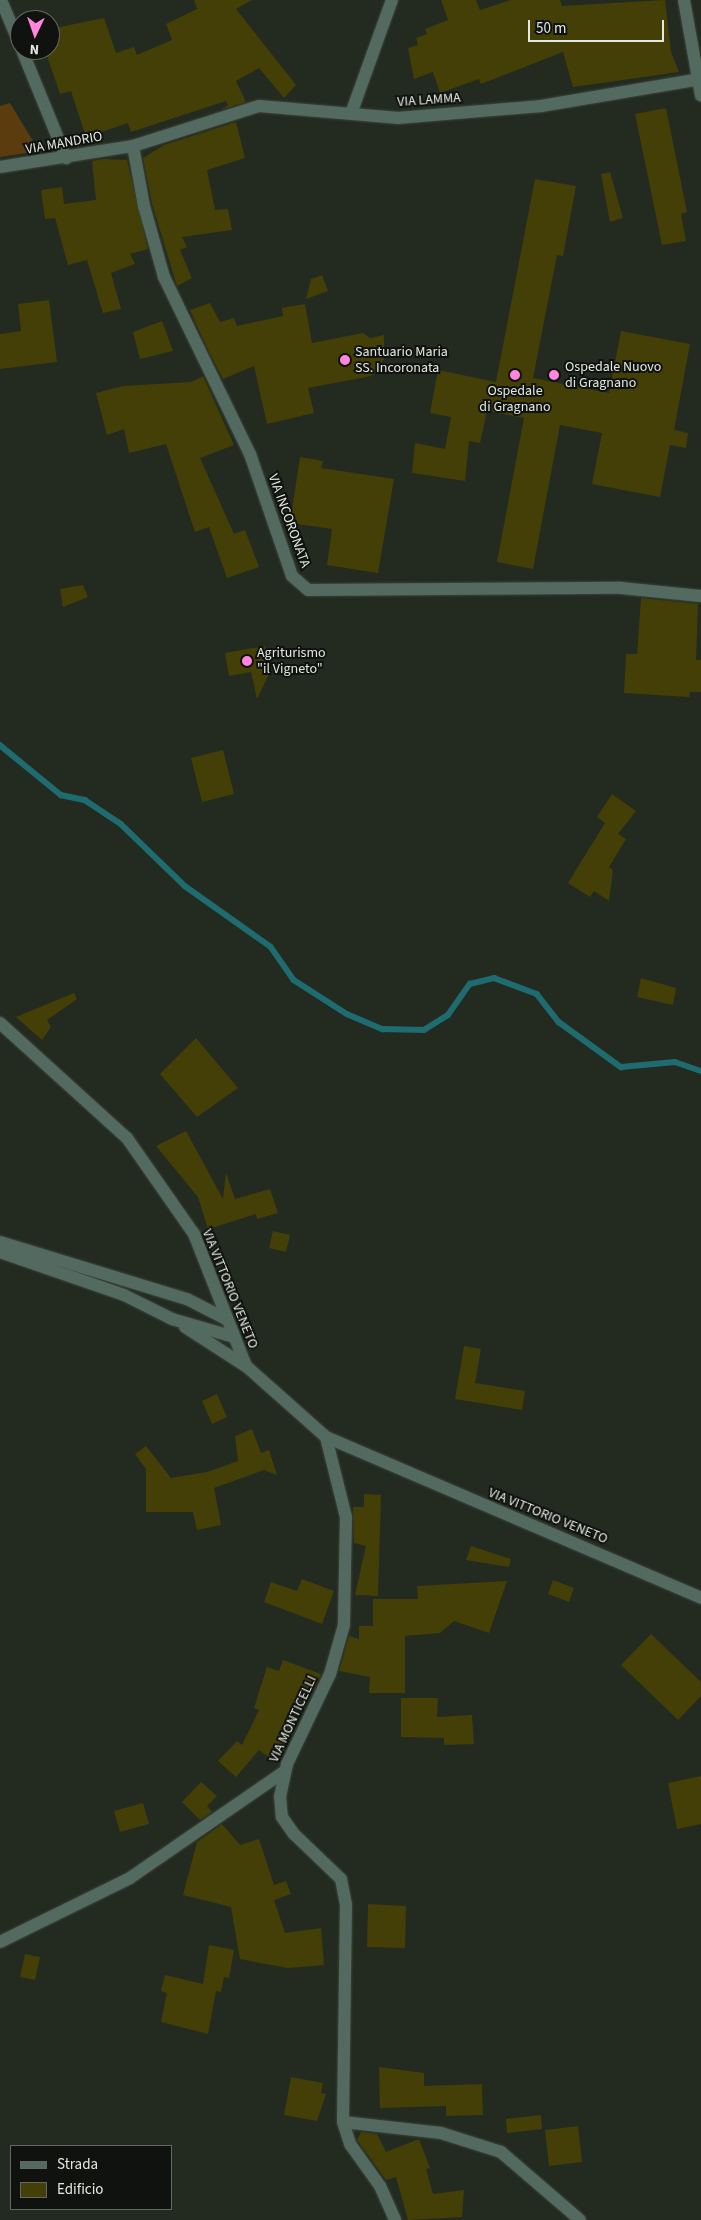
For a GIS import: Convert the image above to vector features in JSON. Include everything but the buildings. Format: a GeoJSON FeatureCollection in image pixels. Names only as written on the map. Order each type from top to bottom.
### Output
{"type":"FeatureCollection","features":[{"type":"Feature","properties":{"kind":"street"},"geometry":{"type":"LineString","coordinates":[[1,0],[10,21]]}},
{"type":"Feature","properties":{"kind":"street"},"geometry":{"type":"LineString","coordinates":[[352,111],[392,0]]}},
{"type":"Feature","properties":{"kind":"street"},"geometry":{"type":"LineString","coordinates":[[684,0],[701,95]]}},
{"type":"Feature","properties":{"kind":"street"},"geometry":{"type":"LineString","coordinates":[[26,60],[66,158]]}},
{"type":"Feature","properties":{"kind":"street","name":"VIA LAMMA"},"geometry":{"type":"LineString","coordinates":[[133,146],[259,106],[352,111],[398,118],[531,107],[699,79]]}},
{"type":"Feature","properties":{"kind":"street","name":"VIA MANDRIO"},"geometry":{"type":"LineString","coordinates":[[0,167],[133,146]]}},
{"type":"Feature","properties":{"kind":"street","name":"VIA INCORONATA"},"geometry":{"type":"LineString","coordinates":[[133,146],[144,206],[164,277],[250,454],[292,576],[308,590],[620,588],[701,596]]}},
{"type":"Feature","properties":{"kind":"street","name":"VIA VITTORIO VENETO"},"geometry":{"type":"LineString","coordinates":[[0,1023],[126,1138],[194,1234],[231,1336],[246,1366],[326,1437],[701,1598]]}},
{"type":"Feature","properties":{"kind":"street"},"geometry":{"type":"LineString","coordinates":[[0,1242],[187,1299],[226,1319]]}},
{"type":"Feature","properties":{"kind":"street"},"geometry":{"type":"LineString","coordinates":[[0,1252],[124,1295],[172,1319],[246,1366]]}},
{"type":"Feature","properties":{"kind":"street"},"geometry":{"type":"LineString","coordinates":[[172,1319],[231,1336]]}},
{"type":"Feature","properties":{"kind":"street","name":"VIA MONTICELLI"},"geometry":{"type":"LineString","coordinates":[[326,1437],[346,1516],[344,1625],[330,1674],[280,1783],[282,1817],[341,1879],[346,1905],[343,2122],[350,2144],[380,2186],[396,2220]]}},
{"type":"Feature","properties":{"kind":"street"},"geometry":{"type":"LineString","coordinates":[[0,1942],[130,1878],[285,1771]]}},
{"type":"Feature","properties":{"kind":"street"},"geometry":{"type":"LineString","coordinates":[[343,2122],[441,2133],[501,2152],[580,2220]]}},
{"type":"Feature","properties":{"kind":"shaded area"},"geometry":{"type":"Polygon","coordinates":[[[10,103],[39,151],[0,157],[0,106],[10,103]]]}},
{"type":"Feature","properties":{"kind":"waterway"},"geometry":{"type":"LineString","coordinates":[[0,745],[61,795],[85,800],[121,824],[185,886],[271,947],[294,980],[347,1014],[383,1029],[424,1030],[448,1015],[470,984],[494,978],[537,994],[559,1022],[621,1067],[675,1062],[701,1071]]}},
{"type":"Feature","properties":{"kind":"place","name":"Santuario Maria SS. Incoronata"},"geometry":{"type":"Point","coordinates":[345,360]}},
{"type":"Feature","properties":{"kind":"place","name":"Ospedale di Gragnano"},"geometry":{"type":"Point","coordinates":[515,375]}},
{"type":"Feature","properties":{"kind":"place","name":"Ospedale Nuovo di Gragnano"},"geometry":{"type":"Point","coordinates":[554,375]}},
{"type":"Feature","properties":{"kind":"place","name":"Agriturismo \"il Vigneto\""},"geometry":{"type":"Point","coordinates":[247,661]}}]}
